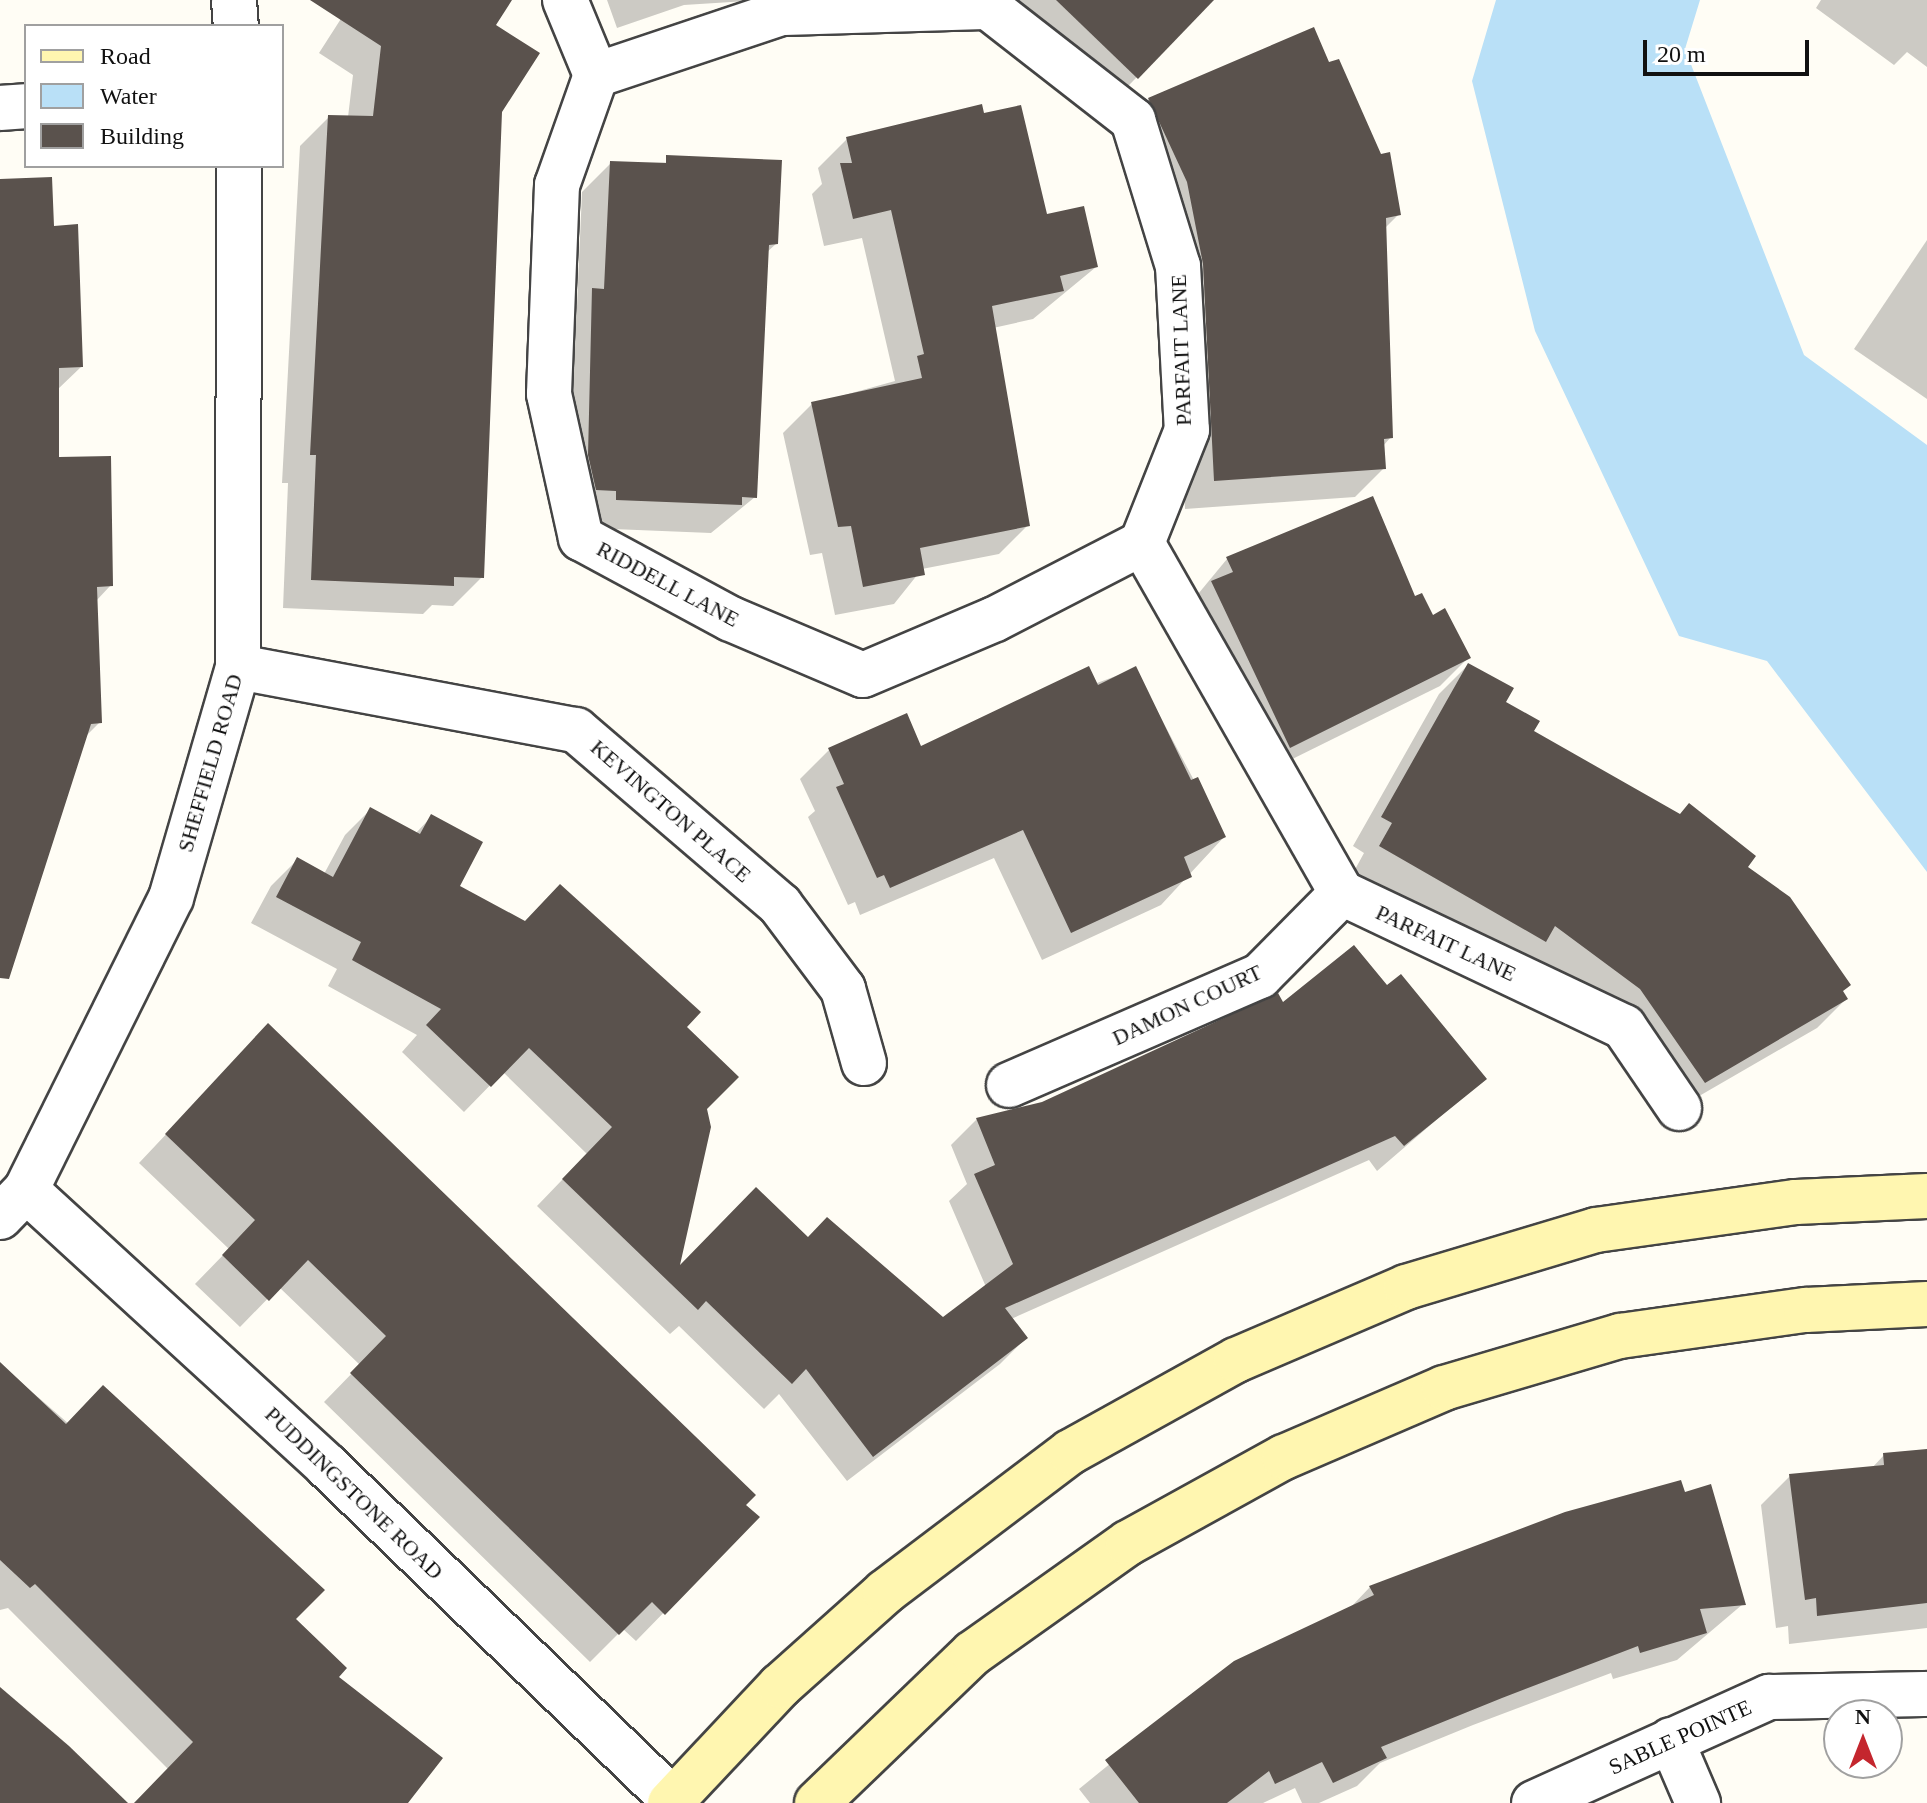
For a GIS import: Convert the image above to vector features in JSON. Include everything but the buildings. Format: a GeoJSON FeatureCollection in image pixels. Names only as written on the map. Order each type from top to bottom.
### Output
{"type":"FeatureCollection","features":[{"type":"Feature","properties":{"kind":"main road"},"geometry":{"type":"LineString","coordinates":[[672,1802],[780,1686],[885,1592],[1070,1452],[1236,1360],[1406,1287],[1596,1230],[1796,1202],[1927,1196]]}},
{"type":"Feature","properties":{"kind":"main road"},"geometry":{"type":"LineString","coordinates":[[817,1803],[973,1653],[1128,1543],[1284,1457],[1444,1388],[1620,1336],[1806,1310],[1927,1304]]}},
{"type":"Feature","properties":{"kind":"street"},"geometry":{"type":"LineString","coordinates":[[234,0],[236,24]]}},
{"type":"Feature","properties":{"kind":"street"},"geometry":{"type":"LineString","coordinates":[[565,0],[596,75]]}},
{"type":"Feature","properties":{"kind":"street","name":"PARFAIT LANE"},"geometry":{"type":"LineString","coordinates":[[596,75],[781,13],[988,7],[1133,120],[1178,266],[1187,430],[1142,543]]}},
{"type":"Feature","properties":{"kind":"street","name":"RIDDELL LANE"},"geometry":{"type":"LineString","coordinates":[[596,75],[557,185],[550,379],[581,538],[731,619],[863,675],[995,619],[1142,543]]}},
{"type":"Feature","properties":{"kind":"street"},"geometry":{"type":"LineString","coordinates":[[0,108],[24,106]]}},
{"type":"Feature","properties":{"kind":"street","name":"SHEFFIELD ROAD"},"geometry":{"type":"LineString","coordinates":[[13,1204],[171,898],[238,667],[239,168]]}},
{"type":"Feature","properties":{"kind":"street"},"geometry":{"type":"LineString","coordinates":[[1142,543],[1342,893]]}},
{"type":"Feature","properties":{"kind":"street","name":"KEVINGTON PLACE"},"geometry":{"type":"LineString","coordinates":[[238,667],[576,730],[780,905],[843,989],[864,1063]]}},
{"type":"Feature","properties":{"kind":"street","name":"PARFAIT LANE"},"geometry":{"type":"LineString","coordinates":[[1342,893],[1624,1027],[1679,1108]]}},
{"type":"Feature","properties":{"kind":"street","name":"DAMON COURT"},"geometry":{"type":"LineString","coordinates":[[1009,1085],[1260,976],[1342,893]]}},
{"type":"Feature","properties":{"kind":"street","name":"PUDDINGSTONE ROAD"},"geometry":{"type":"LineString","coordinates":[[13,1204],[327,1466],[672,1802]]}},
{"type":"Feature","properties":{"kind":"street","name":"SABLE POINTE"},"geometry":{"type":"LineString","coordinates":[[1534,1803],[1769,1697],[1927,1694]]}},
{"type":"Feature","properties":{"kind":"street"},"geometry":{"type":"LineString","coordinates":[[1671,1740],[1698,1803]]}},
{"type":"Feature","properties":{"kind":"water"},"geometry":{"type":"Polygon","coordinates":[[[1496,0],[1700,0],[1685,49],[1804,355],[1927,445],[1927,872],[1767,661],[1679,636],[1535,331],[1472,81],[1496,0]]]}}]}
